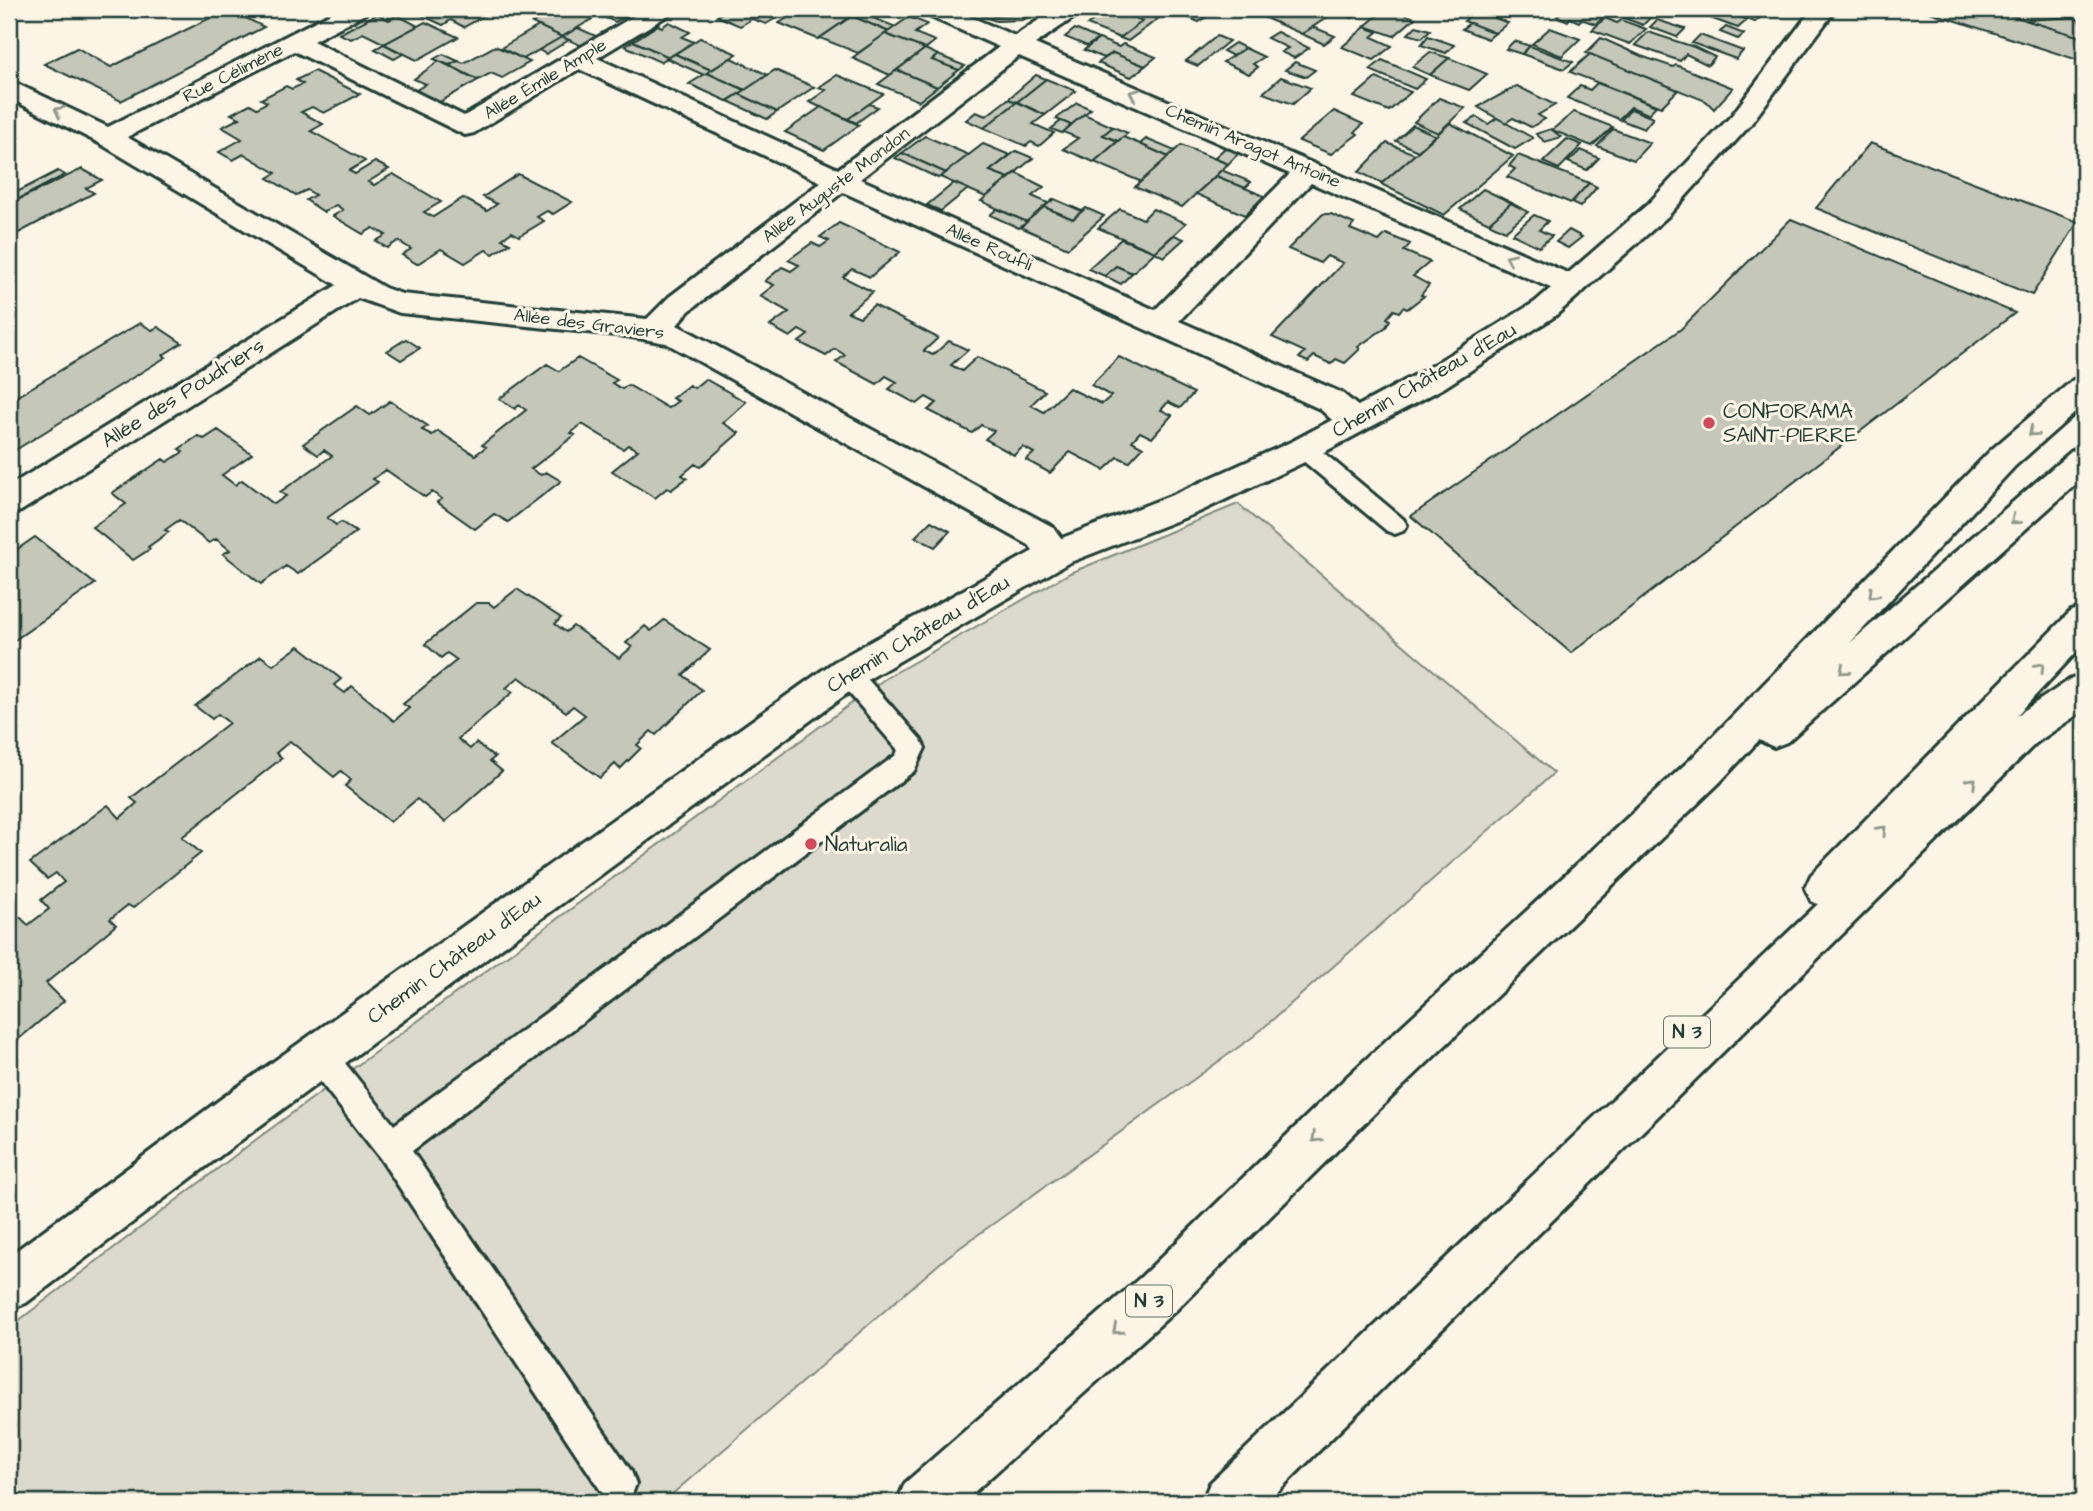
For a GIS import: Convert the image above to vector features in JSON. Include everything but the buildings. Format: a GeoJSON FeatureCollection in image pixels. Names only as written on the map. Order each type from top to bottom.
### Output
{"type":"FeatureCollection","features":[{"type":"Feature","properties":{"kind":"main road","name":"Rue Célimène"},"geometry":{"type":"LineString","coordinates":[[108,137],[357,9]]}},
{"type":"Feature","properties":{"kind":"main road","name":"Allée Émile Ample"},"geometry":{"type":"LineString","coordinates":[[294,41],[465,127],[662,9]]}},
{"type":"Feature","properties":{"kind":"main road","name":"Chemin Aragot Antoine"},"geometry":{"type":"LineString","coordinates":[[932,9],[1020,44],[1572,286]]}},
{"type":"Feature","properties":{"kind":"main road","name":"Allée Auguste Mondon"},"geometry":{"type":"LineString","coordinates":[[655,329],[679,304],[1020,44],[1071,9]]}},
{"type":"Feature","properties":{"kind":"main road","name":"Chemin Château d'Eau"},"geometry":{"type":"LineString","coordinates":[[9,1286],[319,1055],[847,673],[1056,554],[1186,503],[1304,449],[1434,379],[1545,309],[1658,210],[1741,120],[1824,9]]}},
{"type":"Feature","properties":{"kind":"main road","name":"Allée Roufli"},"geometry":{"type":"LineString","coordinates":[[578,59],[1331,401],[1355,421]]}},
{"type":"Feature","properties":{"kind":"main road","name":"Allée des Graviers"},"geometry":{"type":"LineString","coordinates":[[9,88],[108,137],[375,295],[400,303],[655,329],[674,334],[1041,536],[1056,554]]}},
{"type":"Feature","properties":{"kind":"main road"},"geometry":{"type":"LineString","coordinates":[[1159,323],[1309,170]]}},
{"type":"Feature","properties":{"kind":"main road","name":"Allée des Poudriers"},"geometry":{"type":"LineString","coordinates":[[9,502],[358,285]]}},
{"type":"Feature","properties":{"kind":"main road","name":"N 3"},"geometry":{"type":"LineString","coordinates":[[924,1502],[1158,1294],[1365,1091],[1706,770],[2003,458],[2084,387]]}},
{"type":"Feature","properties":{"kind":"main road","name":"N 3"},"geometry":{"type":"LineString","coordinates":[[1365,1091],[2084,459]]}},
{"type":"Feature","properties":{"kind":"main road","name":"N 3"},"geometry":{"type":"LineString","coordinates":[[1289,1443],[2084,621]]}},
{"type":"Feature","properties":{"kind":"main road","name":"N 3"},"geometry":{"type":"LineString","coordinates":[[1229,1502],[2023,732],[2084,690]]}},
{"type":"Feature","properties":{"kind":"lane"},"geometry":{"type":"LineString","coordinates":[[1304,449],[1395,525]]}},
{"type":"Feature","properties":{"kind":"lane"},"geometry":{"type":"LineString","coordinates":[[391,1146],[905,763],[912,748],[847,673]]}},
{"type":"Feature","properties":{"kind":"lane"},"geometry":{"type":"LineString","coordinates":[[319,1055],[391,1146],[618,1484]]}},
{"type":"Feature","properties":{"kind":"shaded area"},"geometry":{"type":"Polygon","coordinates":[[[1238,504],[1554,773],[1254,1036],[947,1257],[663,1502],[9,1502],[9,1328],[254,1141],[886,678],[1070,573],[1238,504]]]}},
{"type":"Feature","properties":{"kind":"place","name":"CONFORAMA SAINT-PIERRE"},"geometry":{"type":"Point","coordinates":[1709,423]}},
{"type":"Feature","properties":{"kind":"place","name":"Naturalia"},"geometry":{"type":"Point","coordinates":[811,844]}}]}
